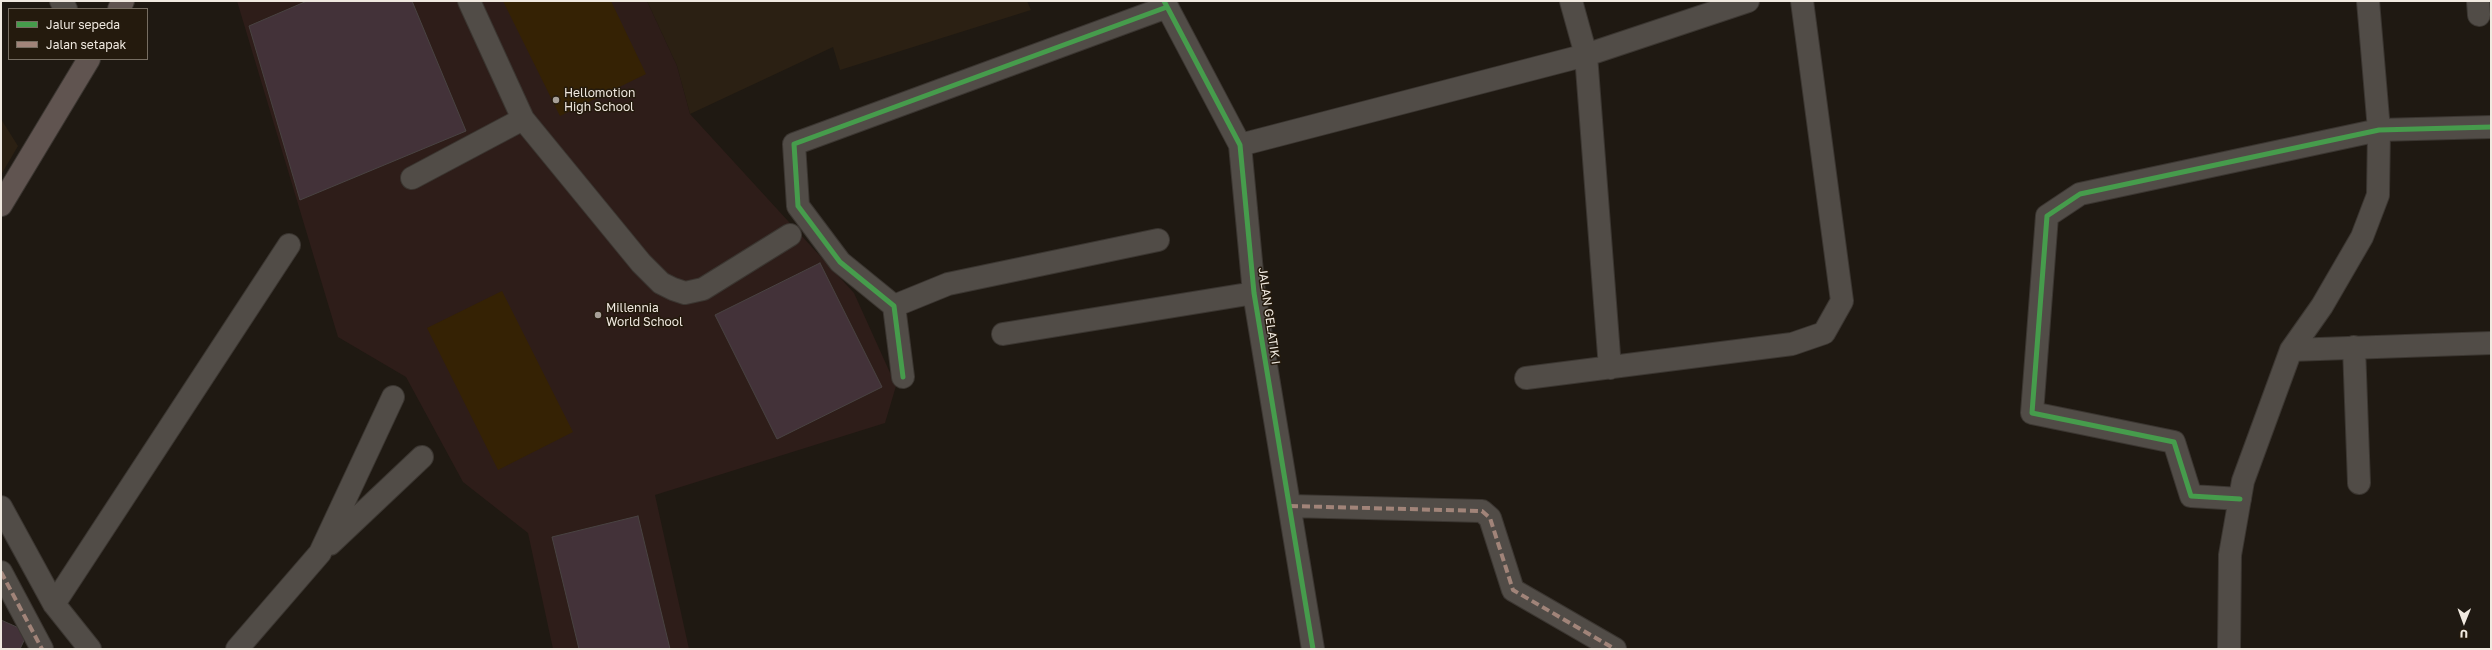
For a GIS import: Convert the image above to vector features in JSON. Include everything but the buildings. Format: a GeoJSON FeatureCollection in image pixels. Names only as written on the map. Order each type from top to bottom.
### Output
{"type":"FeatureCollection","features":[{"type":"Feature","properties":{"kind":"main road"},"geometry":{"type":"LineString","coordinates":[[1,205],[88,60]]}},
{"type":"Feature","properties":{"kind":"street"},"geometry":{"type":"LineString","coordinates":[[469,1],[524,119],[641,263],[661,283],[673,290],[685,293],[703,289],[790,235]]}},
{"type":"Feature","properties":{"kind":"street"},"geometry":{"type":"LineString","coordinates":[[1571,1],[1586,55],[1610,368]]}},
{"type":"Feature","properties":{"kind":"street"},"geometry":{"type":"LineString","coordinates":[[1240,145],[1586,55],[1748,1]]}},
{"type":"Feature","properties":{"kind":"street"},"geometry":{"type":"LineString","coordinates":[[1526,378],[1792,344],[1824,333],[1842,301],[1802,1]]}},
{"type":"Feature","properties":{"kind":"street"},"geometry":{"type":"LineString","coordinates":[[2229,649],[2230,555],[2243,481],[2291,350],[2322,306],[2362,237],[2378,195],[2379,130],[2368,1]]}},
{"type":"Feature","properties":{"kind":"street"},"geometry":{"type":"LineString","coordinates":[[903,377],[894,306],[840,262],[798,206],[794,144],[1166,4]]}},
{"type":"Feature","properties":{"kind":"street","name":"JALAN GELATIK I"},"geometry":{"type":"LineString","coordinates":[[1166,4],[1240,145],[1254,293],[1313,649]]}},
{"type":"Feature","properties":{"kind":"street"},"geometry":{"type":"LineString","coordinates":[[412,178],[524,119]]}},
{"type":"Feature","properties":{"kind":"street"},"geometry":{"type":"LineString","coordinates":[[2240,499],[2192,496],[2174,442],[2032,413],[2048,216],[2080,194],[2379,130],[2491,127]]}},
{"type":"Feature","properties":{"kind":"street"},"geometry":{"type":"LineString","coordinates":[[894,306],[948,284],[1158,240]]}},
{"type":"Feature","properties":{"kind":"street"},"geometry":{"type":"LineString","coordinates":[[54,604],[289,245]]}},
{"type":"Feature","properties":{"kind":"street"},"geometry":{"type":"LineString","coordinates":[[1003,334],[1254,293]]}},
{"type":"Feature","properties":{"kind":"street"},"geometry":{"type":"LineString","coordinates":[[2291,350],[2491,342]]}},
{"type":"Feature","properties":{"kind":"street"},"geometry":{"type":"LineString","coordinates":[[2354,347],[2359,483]]}},
{"type":"Feature","properties":{"kind":"street"},"geometry":{"type":"LineString","coordinates":[[320,553],[393,397]]}},
{"type":"Feature","properties":{"kind":"street"},"geometry":{"type":"LineString","coordinates":[[237,649],[320,553],[422,457]]}},
{"type":"Feature","properties":{"kind":"street"},"geometry":{"type":"LineString","coordinates":[[1290,506],[1482,511],[1490,518],[1513,590],[1615,649]]}},
{"type":"Feature","properties":{"kind":"street"},"geometry":{"type":"LineString","coordinates":[[1,507],[54,604],[90,649]]}},
{"type":"Feature","properties":{"kind":"street"},"geometry":{"type":"LineString","coordinates":[[1,572],[42,649]]}},
{"type":"Feature","properties":{"kind":"shaded area","name":"Millennia World School"},"geometry":{"type":"Polygon","coordinates":[[[237,1],[647,1],[677,66],[690,114],[854,293],[896,386],[885,423],[655,495],[689,649],[553,649],[528,533],[463,482],[406,377],[338,337],[237,1]]]}},
{"type":"Feature","properties":{"kind":"shaded area"},"geometry":{"type":"Polygon","coordinates":[[[503,1],[611,1],[646,74],[560,116],[503,1]]]}},
{"type":"Feature","properties":{"kind":"shaded area"},"geometry":{"type":"Polygon","coordinates":[[[647,1],[1027,1],[1031,10],[840,70],[833,47],[690,114],[677,66],[647,1]]]}},
{"type":"Feature","properties":{"kind":"shaded area"},"geometry":{"type":"Polygon","coordinates":[[[1,119],[18,146],[1,175],[1,119]]]}},
{"type":"Feature","properties":{"kind":"shaded area"},"geometry":{"type":"Polygon","coordinates":[[[502,291],[573,432],[498,470],[427,328],[502,291]]]}},
{"type":"Feature","properties":{"kind":"marked path"},"geometry":{"type":"LineString","coordinates":[[1290,506],[1482,511],[1490,518],[1513,590],[1615,649]]}},
{"type":"Feature","properties":{"kind":"marked path"},"geometry":{"type":"LineString","coordinates":[[1,572],[42,649]]}},
{"type":"Feature","properties":{"kind":"cycle path"},"geometry":{"type":"LineString","coordinates":[[1164,1],[1240,145],[1254,293],[1313,649]]}},
{"type":"Feature","properties":{"kind":"cycle path"},"geometry":{"type":"LineString","coordinates":[[903,377],[894,306],[840,262],[798,206],[794,144],[1167,7]]}},
{"type":"Feature","properties":{"kind":"cycle path"},"geometry":{"type":"LineString","coordinates":[[2240,499],[2191,496],[2174,442],[2032,413],[2047,216],[2080,194],[2379,130],[2491,127]]}},
{"type":"Feature","properties":{"kind":"place","name":"Hellomotion High School"},"geometry":{"type":"Point","coordinates":[556,100]}},
{"type":"Feature","properties":{"kind":"place","name":"Millennia World School"},"geometry":{"type":"Point","coordinates":[598,315]}}]}
